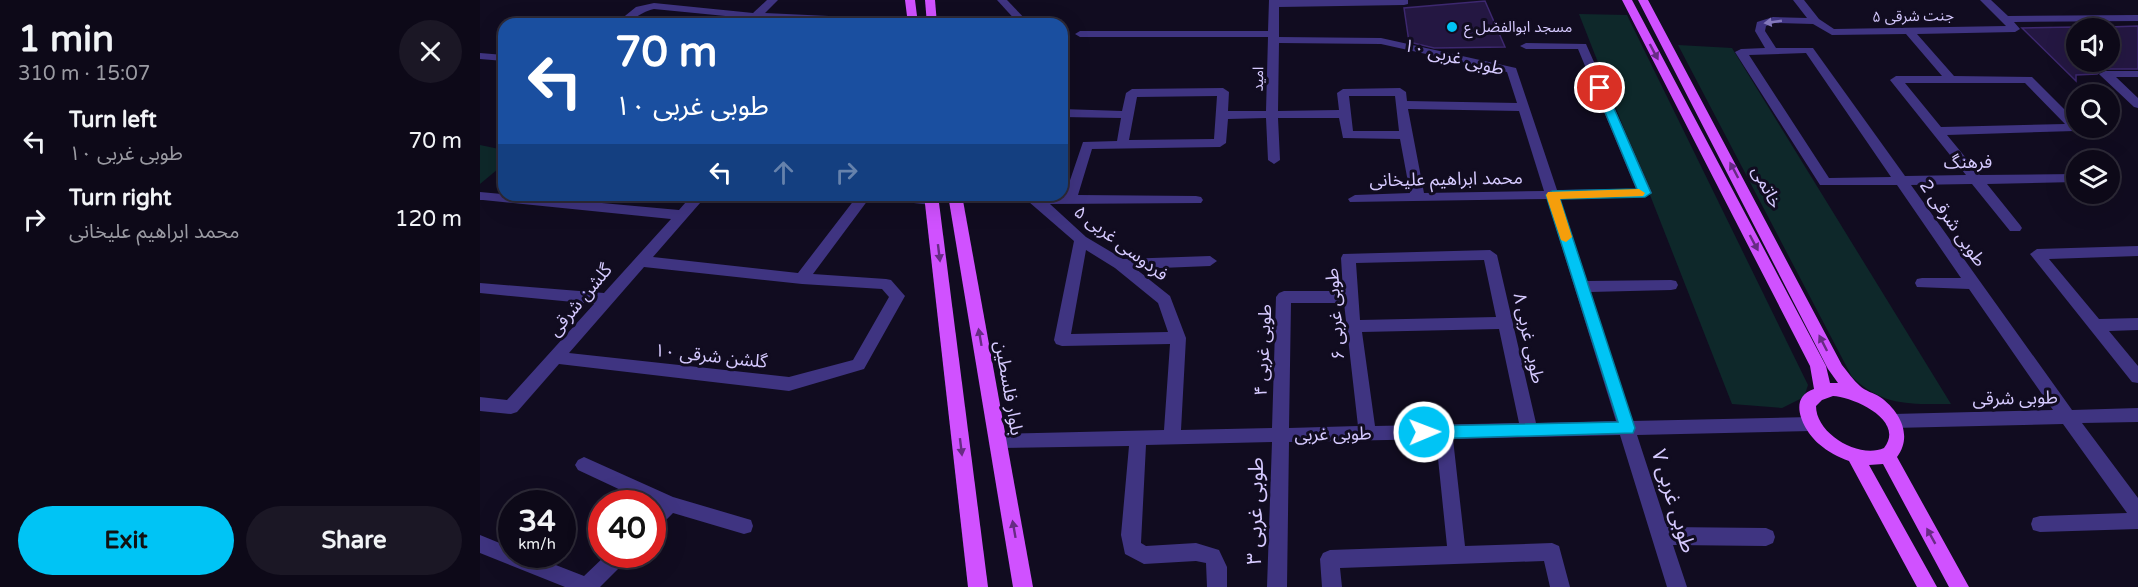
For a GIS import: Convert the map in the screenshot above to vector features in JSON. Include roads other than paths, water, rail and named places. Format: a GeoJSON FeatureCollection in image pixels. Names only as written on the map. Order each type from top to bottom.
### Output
{"type":"FeatureCollection","features":[{"type":"Feature","properties":{"kind":"main road"},"geometry":{"type":"LineString","coordinates":[[910,0],[912,18]]}},
{"type":"Feature","properties":{"kind":"main road"},"geometry":{"type":"LineString","coordinates":[[930,0],[932,18]]}},
{"type":"Feature","properties":{"kind":"main road","name":"خاتمی"},"geometry":{"type":"LineString","coordinates":[[1627,0],[1818,366],[1824,390]]}},
{"type":"Feature","properties":{"kind":"main road","name":"خاتمی"},"geometry":{"type":"LineString","coordinates":[[1643,0],[1836,369],[1855,392]]}},
{"type":"Feature","properties":{"kind":"main road"},"geometry":{"type":"LineString","coordinates":[[932,201],[978,587]]}},
{"type":"Feature","properties":{"kind":"main road","name":"بلوار فلسطین"},"geometry":{"type":"LineString","coordinates":[[956,201],[1023,587]]}},
{"type":"Feature","properties":{"kind":"main road"},"geometry":{"type":"LineString","coordinates":[[1833,389],[1855,392],[1877,403],[1893,421],[1898,431],[1898,440],[1895,449],[1887,455],[1878,458],[1855,456],[1828,444],[1811,424],[1807,413],[1808,403],[1814,395],[1833,389]]}},
{"type":"Feature","properties":{"kind":"main road"},"geometry":{"type":"LineString","coordinates":[[1887,455],[1959,587]]}},
{"type":"Feature","properties":{"kind":"main road"},"geometry":{"type":"LineString","coordinates":[[1855,456],[1927,587]]}},
{"type":"Feature","properties":{"kind":"street"},"geometry":{"type":"LineString","coordinates":[[756,16],[773,0]]}},
{"type":"Feature","properties":{"kind":"street"},"geometry":{"type":"LineString","coordinates":[[1002,0],[1019,18]]}},
{"type":"Feature","properties":{"kind":"street"},"geometry":{"type":"LineString","coordinates":[[1798,0],[1815,21]]}},
{"type":"Feature","properties":{"kind":"street"},"geometry":{"type":"LineString","coordinates":[[1985,0],[2005,19],[2138,18]]}},
{"type":"Feature","properties":{"kind":"street"},"geometry":{"type":"LineString","coordinates":[[1274,2],[1404,2]]}},
{"type":"Feature","properties":{"kind":"street","name":"امید"},"geometry":{"type":"LineString","coordinates":[[1274,2],[1272,115],[1274,160]]}},
{"type":"Feature","properties":{"kind":"street"},"geometry":{"type":"LineString","coordinates":[[628,18],[648,7],[803,18]]}},
{"type":"Feature","properties":{"kind":"street","name":"جنت شرقی ۵"},"geometry":{"type":"LineString","coordinates":[[1815,21],[1832,32],[2015,29],[2005,19]]}},
{"type":"Feature","properties":{"kind":"street"},"geometry":{"type":"LineString","coordinates":[[1772,50],[1760,31],[1761,24],[1773,20],[1815,21]]}},
{"type":"Feature","properties":{"kind":"street"},"geometry":{"type":"LineString","coordinates":[[1910,32],[1951,80]]}},
{"type":"Feature","properties":{"kind":"street"},"geometry":{"type":"LineString","coordinates":[[1080,34],[1274,37]]}},
{"type":"Feature","properties":{"kind":"street","name":"طوبی غربی ۱۰"},"geometry":{"type":"LineString","coordinates":[[1274,37],[1381,40],[1512,70],[1628,428]]}},
{"type":"Feature","properties":{"kind":"street","name":"محمد ابراهیم علیخانی"},"geometry":{"type":"LineString","coordinates":[[1356,199],[1645,193],[1582,46],[1526,46]]}},
{"type":"Feature","properties":{"kind":"street","name":"طوبی شرقی 2"},"geometry":{"type":"LineString","coordinates":[[1772,50],[1809,50],[2067,417],[2138,513]]}},
{"type":"Feature","properties":{"kind":"street","name":"فرهنگ"},"geometry":{"type":"LineString","coordinates":[[1772,50],[1742,52],[1825,182],[2066,178]]}},
{"type":"Feature","properties":{"kind":"street"},"geometry":{"type":"LineString","coordinates":[[480,56],[498,58]]}},
{"type":"Feature","properties":{"kind":"street"},"geometry":{"type":"LineString","coordinates":[[2138,74],[2105,74],[2138,104]]}},
{"type":"Feature","properties":{"kind":"street"},"geometry":{"type":"LineString","coordinates":[[1937,132],[2075,127],[2028,80],[1896,80],[1937,132],[2015,228]]}},
{"type":"Feature","properties":{"kind":"street"},"geometry":{"type":"LineString","coordinates":[[1122,145],[1132,93],[1223,92],[1220,143],[1122,145],[1087,145],[1070,199],[1196,200]]}},
{"type":"Feature","properties":{"kind":"street"},"geometry":{"type":"LineString","coordinates":[[1406,135],[1347,135],[1343,93],[1400,92],[1418,198]]}},
{"type":"Feature","properties":{"kind":"street"},"geometry":{"type":"LineString","coordinates":[[1402,105],[1524,107]]}},
{"type":"Feature","properties":{"kind":"street"},"geometry":{"type":"LineString","coordinates":[[1068,114],[1128,115]]}},
{"type":"Feature","properties":{"kind":"street"},"geometry":{"type":"LineString","coordinates":[[1221,115],[1345,114]]}},
{"type":"Feature","properties":{"kind":"street"},"geometry":{"type":"LineString","coordinates":[[483,196],[498,197]]}},
{"type":"Feature","properties":{"kind":"street"},"geometry":{"type":"LineString","coordinates":[[535,201],[682,215]]}},
{"type":"Feature","properties":{"kind":"street","name":"گلشن شرقی"},"geometry":{"type":"LineString","coordinates":[[480,404],[511,407],[695,201]]}},
{"type":"Feature","properties":{"kind":"street"},"geometry":{"type":"LineString","coordinates":[[639,261],[802,279],[860,201]]}},
{"type":"Feature","properties":{"kind":"street","name":"فردوسی غربی ۵"},"geometry":{"type":"LineString","coordinates":[[1038,201],[1082,240],[1120,264],[1165,300],[1178,338],[1172,437]]}},
{"type":"Feature","properties":{"kind":"street"},"geometry":{"type":"LineString","coordinates":[[1082,240],[1062,340],[1178,338]]}},
{"type":"Feature","properties":{"kind":"street"},"geometry":{"type":"LineString","coordinates":[[2138,252],[2037,254],[2138,377]]}},
{"type":"Feature","properties":{"kind":"street","name":"طوبی غربی ۶"},"geometry":{"type":"LineString","coordinates":[[1367,433],[1353,326],[1348,258],[1490,255]]}},
{"type":"Feature","properties":{"kind":"street","name":"طوبی غربی ۸"},"geometry":{"type":"LineString","coordinates":[[1490,255],[1529,430]]}},
{"type":"Feature","properties":{"kind":"street"},"geometry":{"type":"LineString","coordinates":[[1120,264],[1210,261]]}},
{"type":"Feature","properties":{"kind":"street","name":"گلشن شرقی ۱۰"},"geometry":{"type":"LineString","coordinates":[[557,358],[789,384],[858,365],[897,296],[886,284],[802,279]]}},
{"type":"Feature","properties":{"kind":"street"},"geometry":{"type":"LineString","coordinates":[[1922,283],[1974,285]]}},
{"type":"Feature","properties":{"kind":"street"},"geometry":{"type":"LineString","coordinates":[[1582,287],[1671,285]]}},
{"type":"Feature","properties":{"kind":"street"},"geometry":{"type":"LineString","coordinates":[[480,288],[606,299]]}},
{"type":"Feature","properties":{"kind":"street","name":"طوبی غربی ۴"},"geometry":{"type":"LineString","coordinates":[[1279,435],[1284,297],[1351,297]]}},
{"type":"Feature","properties":{"kind":"street"},"geometry":{"type":"LineString","coordinates":[[1353,326],[1506,323]]}},
{"type":"Feature","properties":{"kind":"street"},"geometry":{"type":"LineString","coordinates":[[2095,325],[2138,324]]}},
{"type":"Feature","properties":{"kind":"street","name":"طوبی شرقی"},"geometry":{"type":"LineString","coordinates":[[1893,421],[2138,415]]}},
{"type":"Feature","properties":{"kind":"street","name":"طوبی غربی"},"geometry":{"type":"LineString","coordinates":[[999,441],[1811,424]]}},
{"type":"Feature","properties":{"kind":"street","name":"طوبی غربی ۷"},"geometry":{"type":"LineString","coordinates":[[1628,428],[1677,587]]}},
{"type":"Feature","properties":{"kind":"street"},"geometry":{"type":"LineString","coordinates":[[1444,432],[1457,555]]}},
{"type":"Feature","properties":{"kind":"street","name":"طوبی غربی ۳"},"geometry":{"type":"LineString","coordinates":[[1277,587],[1279,435]]}},
{"type":"Feature","properties":{"kind":"street"},"geometry":{"type":"LineString","coordinates":[[1138,438],[1130,535],[1132,548],[1144,555],[1196,552],[1212,556],[1217,567],[1217,587]]}},
{"type":"Feature","properties":{"kind":"street"},"geometry":{"type":"LineString","coordinates":[[584,465],[670,504],[744,526]]}},
{"type":"Feature","properties":{"kind":"street"},"geometry":{"type":"LineString","coordinates":[[666,508],[670,504]]}},
{"type":"Feature","properties":{"kind":"street"},"geometry":{"type":"LineString","coordinates":[[2040,524],[2138,521]]}},
{"type":"Feature","properties":{"kind":"street"},"geometry":{"type":"LineString","coordinates":[[1661,536],[1766,537]]}},
{"type":"Feature","properties":{"kind":"street"},"geometry":{"type":"LineString","coordinates":[[480,544],[588,587],[606,568]]}},
{"type":"Feature","properties":{"kind":"street"},"geometry":{"type":"LineString","coordinates":[[1332,587],[1330,559],[1552,552],[1560,587]]}},
{"type":"Feature","properties":{"kind":"place","name":"مسجد ابوالفضل ع"},"geometry":{"type":"Point","coordinates":[1452,27]}}]}
